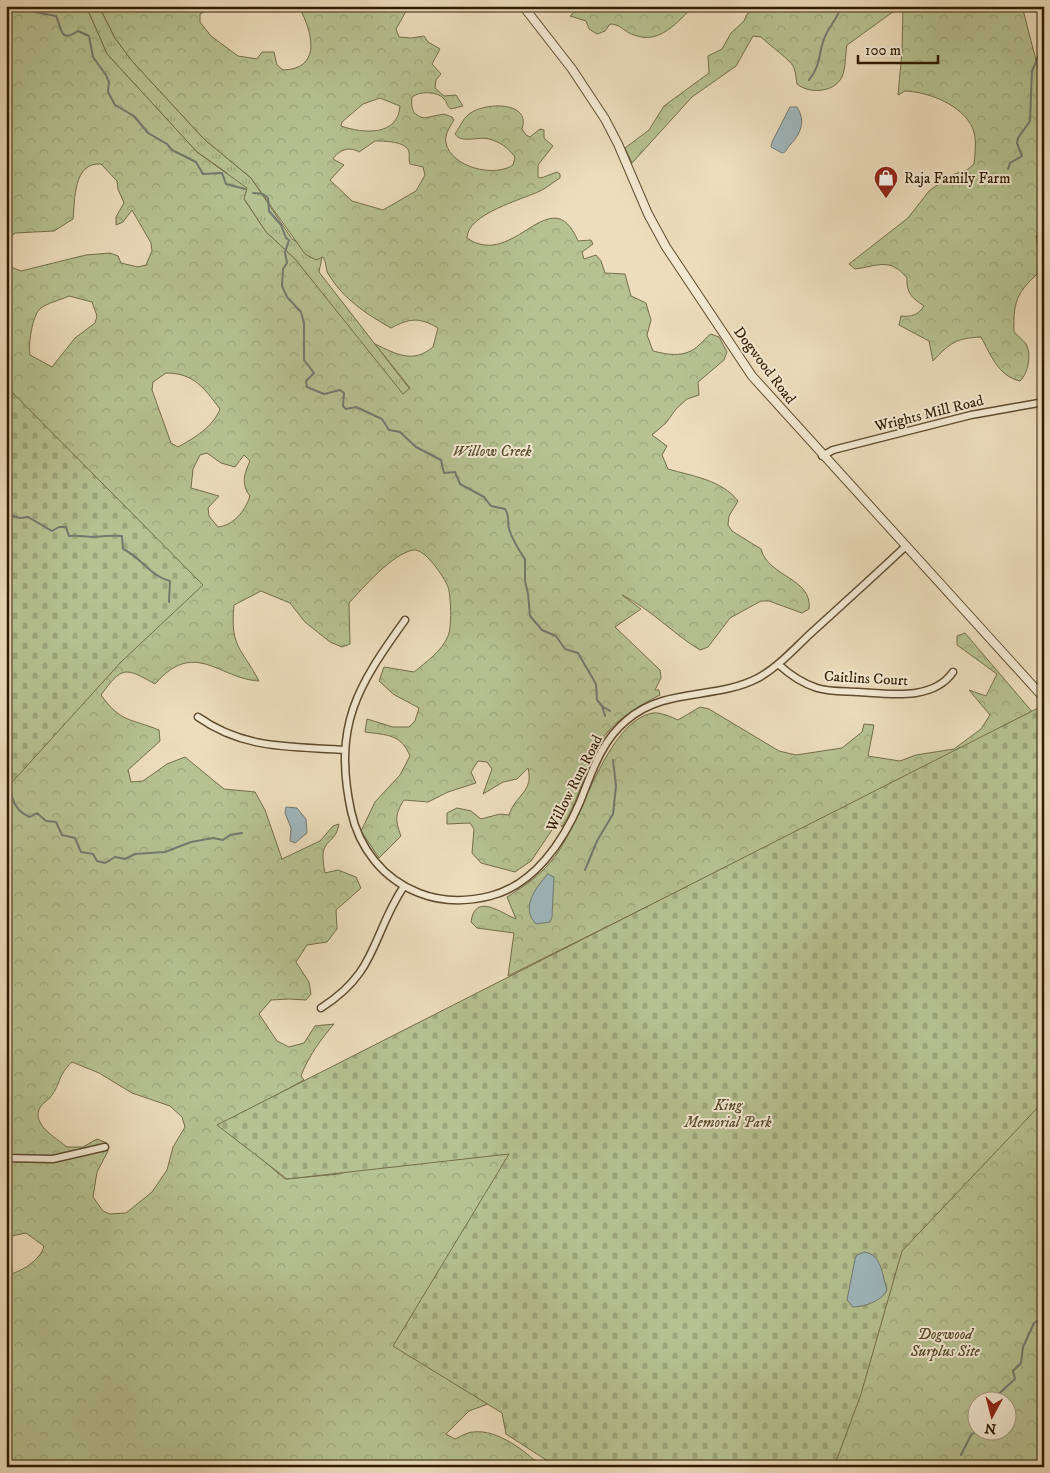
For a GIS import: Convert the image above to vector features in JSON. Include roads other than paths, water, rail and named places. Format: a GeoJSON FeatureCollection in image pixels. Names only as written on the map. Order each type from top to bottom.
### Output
{"type":"FeatureCollection","features":[{"type":"Feature","properties":{"kind":"street","name":"Dogwood Road"},"geometry":{"type":"LineString","coordinates":[[523,6],[569,64],[605,120],[618,144],[648,214],[666,247],[738,356],[768,396],[1044,698]]}},
{"type":"Feature","properties":{"kind":"street","name":"Wrights Mill Road"},"geometry":{"type":"LineString","coordinates":[[822,456],[833,450],[970,415],[1044,402]]}},
{"type":"Feature","properties":{"kind":"street","name":"Willow Run Road"},"geometry":{"type":"LineString","coordinates":[[405,620],[362,684],[351,712],[346,750],[347,782],[356,830],[361,842],[378,865],[404,886],[437,898],[464,901],[495,895],[521,882],[541,864],[561,837],[573,816],[600,752],[627,719],[646,707],[666,698],[743,685],[766,673],[906,546]]}},
{"type":"Feature","properties":{"kind":"street","name":"Caitlins Court"},"geometry":{"type":"LineString","coordinates":[[778,664],[799,680],[818,688],[892,694],[913,693],[934,688],[947,681],[953,672]]}},
{"type":"Feature","properties":{"kind":"street"},"geometry":{"type":"LineString","coordinates":[[198,717],[222,733],[246,741],[346,750]]}},
{"type":"Feature","properties":{"kind":"street"},"geometry":{"type":"LineString","coordinates":[[321,1008],[341,995],[361,974],[374,949],[387,914],[404,886]]}},
{"type":"Feature","properties":{"kind":"street"},"geometry":{"type":"LineString","coordinates":[[6,1158],[53,1160],[105,1147]]}},
{"type":"Feature","properties":{"kind":"water"},"geometry":{"type":"Polygon","coordinates":[[[790,107],[797,107],[802,122],[794,141],[782,153],[771,147],[790,107]]]}},
{"type":"Feature","properties":{"kind":"water"},"geometry":{"type":"Polygon","coordinates":[[[286,807],[297,808],[306,819],[307,833],[295,843],[290,841],[291,828],[285,813],[286,807]]]}},
{"type":"Feature","properties":{"kind":"water"},"geometry":{"type":"Polygon","coordinates":[[[548,874],[554,877],[552,917],[550,922],[536,924],[531,918],[530,905],[535,891],[548,874]]]}},
{"type":"Feature","properties":{"kind":"water"},"geometry":{"type":"Polygon","coordinates":[[[864,1252],[870,1254],[878,1261],[887,1290],[882,1297],[873,1302],[853,1307],[847,1300],[855,1259],[857,1255],[864,1252]]]}},
{"type":"Feature","properties":{"kind":"waterway"},"geometry":{"type":"LineString","coordinates":[[21,6],[35,12],[56,16],[64,35],[72,35],[78,31],[89,36],[93,57],[106,75],[109,82],[108,92],[115,105],[134,116],[148,133],[167,144],[172,150],[196,162],[203,174],[222,173],[226,184],[245,189]]}},
{"type":"Feature","properties":{"kind":"waterway"},"geometry":{"type":"LineString","coordinates":[[809,80],[817,65],[826,35],[841,6]]}},
{"type":"Feature","properties":{"kind":"waterway"},"geometry":{"type":"LineString","coordinates":[[1008,169],[1010,163],[1022,156],[1017,143],[1018,138],[1030,121],[1032,71],[1038,57],[1044,23]]}},
{"type":"Feature","properties":{"kind":"waterway"},"geometry":{"type":"LineString","coordinates":[[253,193],[263,194],[268,198],[269,211],[281,225],[286,238],[289,240],[285,252],[287,263],[283,269],[282,286],[287,297],[301,312],[304,323],[304,360],[314,373],[306,381],[307,387],[324,394],[340,390],[344,393],[343,406],[346,409],[356,407],[382,419],[389,430],[400,432],[416,447],[441,460],[444,473],[455,472],[460,484],[484,497],[491,506],[505,509],[508,526],[516,545],[525,559],[525,581],[530,616],[542,630],[556,636],[565,649],[578,653],[596,684],[597,700],[602,706],[605,716]]}},
{"type":"Feature","properties":{"kind":"waterway"},"geometry":{"type":"LineString","coordinates":[[6,514],[20,518],[28,517],[52,531],[59,527],[66,527],[69,536],[122,536],[123,549],[157,575],[170,581],[169,602]]}},
{"type":"Feature","properties":{"kind":"waterway"},"geometry":{"type":"LineString","coordinates":[[602,706],[610,711]]}},
{"type":"Feature","properties":{"kind":"waterway"},"geometry":{"type":"LineString","coordinates":[[585,870],[597,841],[613,814],[616,786],[613,760]]}},
{"type":"Feature","properties":{"kind":"waterway"},"geometry":{"type":"LineString","coordinates":[[6,790],[11,793],[15,805],[22,813],[30,817],[37,813],[46,821],[56,822],[62,835],[75,838],[81,852],[93,854],[97,861],[105,863],[115,857],[125,859],[135,854],[165,852],[191,842],[213,838],[223,840],[230,835],[242,833]]}},
{"type":"Feature","properties":{"kind":"waterway"},"geometry":{"type":"LineString","coordinates":[[1003,1390],[1015,1379],[1013,1371],[1021,1363],[1023,1347],[1034,1323],[1037,1321],[1044,1326]]}},
{"type":"Feature","properties":{"kind":"waterway"},"geometry":{"type":"LineString","coordinates":[[961,1455],[968,1440]]}},
{"type":"Feature","properties":{"kind":"place","name":"Raja Family Farm"},"geometry":{"type":"Point","coordinates":[886,199]}},
{"type":"Feature","properties":{"kind":"park label","name":"Willow Creek"},"geometry":{"type":"Point","coordinates":[492,451]}},
{"type":"Feature","properties":{"kind":"park label","name":"King Memorial Park"},"geometry":{"type":"Point","coordinates":[728,1114]}},
{"type":"Feature","properties":{"kind":"park label","name":"Dogwood Surplus Site"},"geometry":{"type":"Point","coordinates":[945,1342]}}]}
